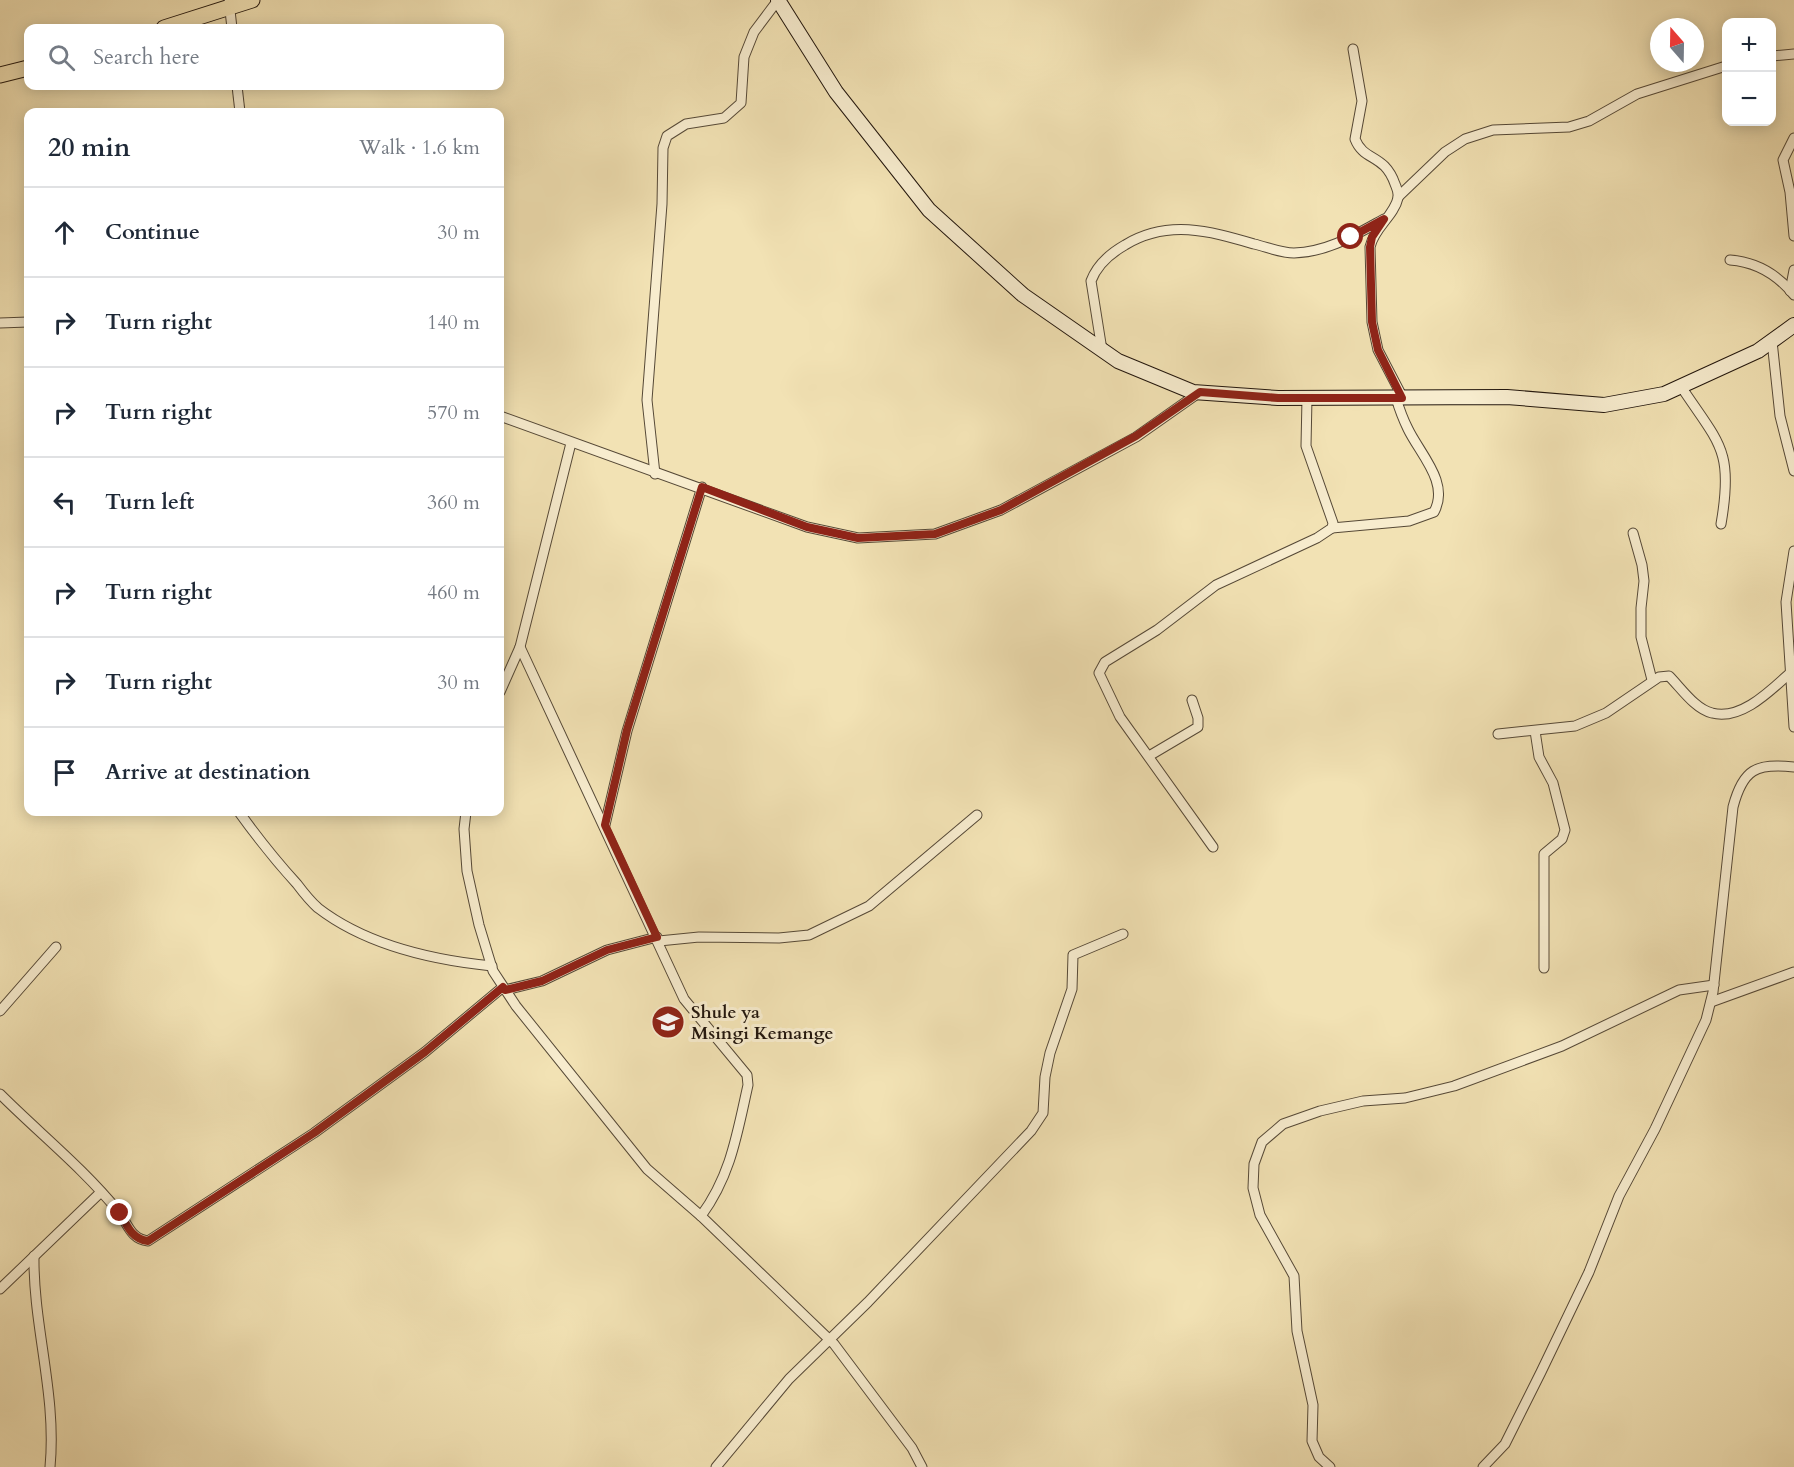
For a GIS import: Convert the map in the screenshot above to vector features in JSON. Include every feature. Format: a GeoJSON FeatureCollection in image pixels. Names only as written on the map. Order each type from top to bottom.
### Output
{"type":"FeatureCollection","features":[{"type":"Feature","properties":{"kind":"highway"},"geometry":{"type":"LineString","coordinates":[[175,24],[229,4],[252,0]]}},
{"type":"Feature","properties":{"kind":"highway"},"geometry":{"type":"LineString","coordinates":[[0,75],[24,69]]}},
{"type":"Feature","properties":{"kind":"main road"},"geometry":{"type":"LineString","coordinates":[[778,0],[836,92],[929,210],[1023,295],[1118,361],[1200,392],[1307,398],[1507,397],[1604,405],[1664,394],[1758,351],[1794,325]]}},
{"type":"Feature","properties":{"kind":"street"},"geometry":{"type":"LineString","coordinates":[[655,474],[647,400],[662,204],[663,148],[667,136],[686,124],[724,118],[741,103],[744,57],[754,32],[778,0]]}},
{"type":"Feature","properties":{"kind":"street"},"geometry":{"type":"LineString","coordinates":[[229,4],[232,24]]}},
{"type":"Feature","properties":{"kind":"street"},"geometry":{"type":"LineString","coordinates":[[1353,49],[1362,101],[1355,140],[1365,153],[1386,164],[1398,196]]}},
{"type":"Feature","properties":{"kind":"street"},"geometry":{"type":"LineString","coordinates":[[1776,56],[1794,54]]}},
{"type":"Feature","properties":{"kind":"street"},"geometry":{"type":"LineString","coordinates":[[1213,847],[1120,717],[1101,682],[1099,673],[1105,662],[1157,630],[1216,585],[1317,538],[1332,528],[1409,520],[1434,512],[1440,492],[1433,473],[1408,429],[1399,398],[1378,350],[1372,322],[1370,247],[1372,237],[1398,196],[1445,152],[1465,139],[1493,130],[1569,127],[1589,121],[1637,94],[1722,67]]}},
{"type":"Feature","properties":{"kind":"street"},"geometry":{"type":"LineString","coordinates":[[237,90],[240,108]]}},
{"type":"Feature","properties":{"kind":"street"},"geometry":{"type":"LineString","coordinates":[[1794,138],[1783,160],[1790,192],[1794,236]]}},
{"type":"Feature","properties":{"kind":"street"},"geometry":{"type":"LineString","coordinates":[[1102,350],[1091,281],[1095,271],[1106,259],[1144,234],[1170,228],[1222,235],[1292,253],[1321,250],[1384,219]]}},
{"type":"Feature","properties":{"kind":"street"},"geometry":{"type":"LineString","coordinates":[[1730,260],[1752,263],[1769,271],[1792,293]]}},
{"type":"Feature","properties":{"kind":"street"},"geometry":{"type":"LineString","coordinates":[[1792,293],[1794,270]]}},
{"type":"Feature","properties":{"kind":"street"},"geometry":{"type":"LineString","coordinates":[[0,323],[24,322]]}},
{"type":"Feature","properties":{"kind":"street"},"geometry":{"type":"LineString","coordinates":[[1772,341],[1780,416],[1794,471]]}},
{"type":"Feature","properties":{"kind":"street"},"geometry":{"type":"LineString","coordinates":[[1680,385],[1714,433],[1722,450],[1726,482],[1721,524]]}},
{"type":"Feature","properties":{"kind":"street"},"geometry":{"type":"LineString","coordinates":[[504,418],[655,474],[702,487],[807,527],[858,538],[935,534],[1001,510],[1136,436],[1200,392]]}},
{"type":"Feature","properties":{"kind":"street"},"geometry":{"type":"LineString","coordinates":[[1307,398],[1306,446],[1333,523],[1332,528]]}},
{"type":"Feature","properties":{"kind":"street"},"geometry":{"type":"LineString","coordinates":[[504,683],[520,647],[537,588],[571,443]]}},
{"type":"Feature","properties":{"kind":"street"},"geometry":{"type":"LineString","coordinates":[[605,825],[627,730],[702,487]]}},
{"type":"Feature","properties":{"kind":"street"},"geometry":{"type":"LineString","coordinates":[[1632,533],[1642,565],[1641,637],[1653,680]]}},
{"type":"Feature","properties":{"kind":"street"},"geometry":{"type":"LineString","coordinates":[[1794,551],[1786,602],[1794,727]]}},
{"type":"Feature","properties":{"kind":"street"},"geometry":{"type":"LineString","coordinates":[[520,647],[605,825],[684,999],[747,1075],[746,1093],[728,1171],[718,1192],[701,1216]]}},
{"type":"Feature","properties":{"kind":"street"},"geometry":{"type":"LineString","coordinates":[[1497,734],[1575,726],[1606,713],[1653,680],[1669,676],[1690,699],[1712,714],[1725,713],[1754,703],[1790,673]]}},
{"type":"Feature","properties":{"kind":"street"},"geometry":{"type":"LineString","coordinates":[[1149,756],[1197,727],[1198,718],[1192,700]]}},
{"type":"Feature","properties":{"kind":"street"},"geometry":{"type":"LineString","coordinates":[[1535,731],[1539,757],[1553,783],[1565,830],[1562,839],[1544,854],[1544,968]]}},
{"type":"Feature","properties":{"kind":"street"},"geometry":{"type":"LineString","coordinates":[[1482,1467],[1505,1444],[1588,1272],[1619,1196],[1655,1130],[1706,1020],[1714,985],[1722,895],[1736,794],[1749,772],[1760,767],[1794,767]]}},
{"type":"Feature","properties":{"kind":"street"},"geometry":{"type":"LineString","coordinates":[[0,1094],[101,1192],[120,1213],[132,1234],[141,1240],[148,1241],[314,1133],[425,1052],[504,988],[542,981],[607,950],[658,939],[809,935],[869,906],[977,815]]}},
{"type":"Feature","properties":{"kind":"street"},"geometry":{"type":"LineString","coordinates":[[242,816],[268,852],[317,907],[352,930],[409,951],[466,964],[492,966]]}},
{"type":"Feature","properties":{"kind":"street"},"geometry":{"type":"LineString","coordinates":[[466,816],[464,829],[467,871],[479,925],[492,966],[504,988],[647,1169],[701,1216],[830,1340],[912,1448],[922,1467]]}},
{"type":"Feature","properties":{"kind":"street"},"geometry":{"type":"LineString","coordinates":[[716,1467],[789,1379],[830,1340],[1031,1131],[1043,1113],[1045,1077],[1050,1053],[1072,989],[1073,955],[1123,934]]}},
{"type":"Feature","properties":{"kind":"street"},"geometry":{"type":"LineString","coordinates":[[0,1011],[56,947]]}},
{"type":"Feature","properties":{"kind":"street"},"geometry":{"type":"LineString","coordinates":[[1711,1002],[1794,972]]}},
{"type":"Feature","properties":{"kind":"street"},"geometry":{"type":"LineString","coordinates":[[1330,1467],[1319,1457],[1312,1441],[1313,1405],[1297,1331],[1294,1276],[1260,1215],[1253,1188],[1254,1164],[1262,1142],[1283,1124],[1320,1110],[1363,1101],[1405,1098],[1454,1086],[1562,1046],[1679,990],[1714,985]]}},
{"type":"Feature","properties":{"kind":"street"},"geometry":{"type":"LineString","coordinates":[[0,1288],[101,1192]]}},
{"type":"Feature","properties":{"kind":"street"},"geometry":{"type":"LineString","coordinates":[[34,1256],[34,1286],[47,1364],[50,1467]]}},
{"type":"Feature","properties":{"kind":"place","name":"Shule ya Msingi Kemange"},"geometry":{"type":"Point","coordinates":[668,1022]}},
{"type":"Feature","properties":{"kind":"route"},"geometry":{"type":"LineString","coordinates":[[120,1213],[132,1234],[141,1240],[148,1241],[314,1133],[425,1052],[503,987],[505,990],[542,981],[607,950],[657,937],[605,825],[627,730],[702,487],[807,527],[858,538],[935,534],[1001,510],[1136,436],[1200,392],[1278,398],[1402,398],[1378,350],[1372,322],[1370,247],[1372,237],[1384,219],[1351,237]]}}]}
